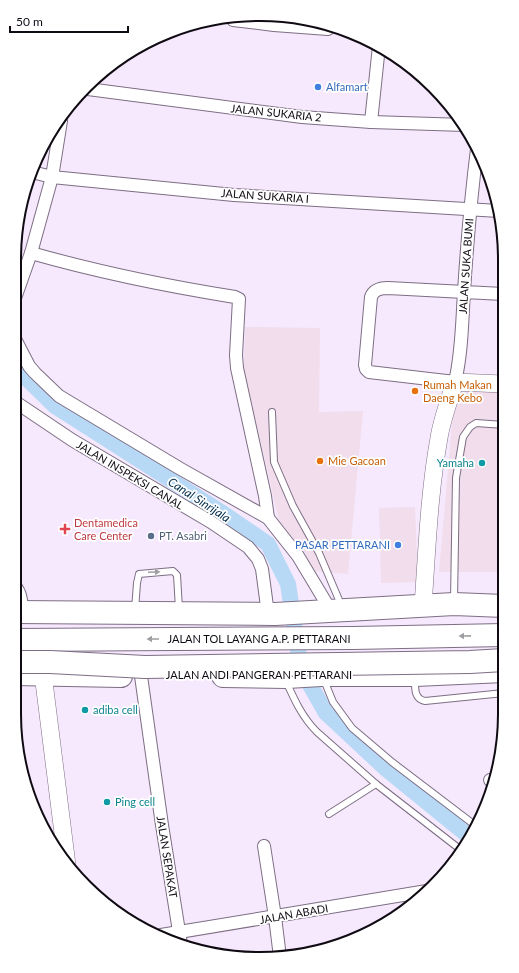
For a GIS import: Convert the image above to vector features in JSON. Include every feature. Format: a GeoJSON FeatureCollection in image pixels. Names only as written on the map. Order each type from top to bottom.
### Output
{"type":"FeatureCollection","features":[{"type":"Feature","properties":{"kind":"highway"},"geometry":{"type":"LineString","coordinates":[[21,615],[134,612],[179,614],[272,614],[454,604],[498,606]]}},
{"type":"Feature","properties":{"kind":"highway","name":"JALAN TOL LAYANG A.P. PETTARANI"},"geometry":{"type":"LineString","coordinates":[[21,615],[265,624],[498,619]]}},
{"type":"Feature","properties":{"kind":"highway","name":"JALAN TOL LAYANG A.P. PETTARANI"},"geometry":{"type":"LineString","coordinates":[[21,640],[345,638],[498,635]]}},
{"type":"Feature","properties":{"kind":"highway","name":"JALAN ANDI PANGERAN PETTARANI"},"geometry":{"type":"LineString","coordinates":[[21,657],[285,677],[319,664],[498,651]]}},
{"type":"Feature","properties":{"kind":"highway","name":"JALAN ANDI PANGERAN PETTARANI"},"geometry":{"type":"LineString","coordinates":[[21,674],[142,676],[164,667],[283,655],[319,664],[415,676],[498,671]]}},
{"type":"Feature","properties":{"kind":"highway"},"geometry":{"type":"LineString","coordinates":[[21,662],[145,667],[498,660]]}},
{"type":"Feature","properties":{"kind":"street"},"geometry":{"type":"LineString","coordinates":[[371,122],[378,53]]}},
{"type":"Feature","properties":{"kind":"street","name":"JALAN SUKARIA 2"},"geometry":{"type":"LineString","coordinates":[[92,90],[265,112],[371,122],[456,125]]}},
{"type":"Feature","properties":{"kind":"street"},"geometry":{"type":"LineString","coordinates":[[21,281],[31,253],[52,177],[60,129]]}},
{"type":"Feature","properties":{"kind":"street","name":"JALAN SUKA BUMI"},"geometry":{"type":"LineString","coordinates":[[455,382],[461,346],[464,292],[476,160]]}},
{"type":"Feature","properties":{"kind":"street","name":"JALAN SUKARIA I"},"geometry":{"type":"LineString","coordinates":[[37,173],[52,177],[234,195],[493,211]]}},
{"type":"Feature","properties":{"kind":"street"},"geometry":{"type":"LineString","coordinates":[[31,253],[82,268],[239,299],[236,355],[237,368],[265,496],[268,518]]}},
{"type":"Feature","properties":{"kind":"street"},"geometry":{"type":"LineString","coordinates":[[498,294],[382,288],[376,291],[372,294],[370,304],[365,365],[367,372],[455,382],[498,384]]}},
{"type":"Feature","properties":{"kind":"street"},"geometry":{"type":"LineString","coordinates":[[21,351],[32,370],[64,399],[178,468],[268,518],[298,556],[333,611]]}},
{"type":"Feature","properties":{"kind":"street"},"geometry":{"type":"LineString","coordinates":[[423,606],[434,468],[442,425],[455,382]]}},
{"type":"Feature","properties":{"kind":"street","name":"JALAN INSPEKSI CANAL"},"geometry":{"type":"LineString","coordinates":[[21,406],[72,440],[211,522],[248,547],[258,559],[262,569],[272,614]]}},
{"type":"Feature","properties":{"kind":"street"},"geometry":{"type":"LineString","coordinates":[[283,655],[285,677]]}},
{"type":"Feature","properties":{"kind":"street"},"geometry":{"type":"LineString","coordinates":[[43,674],[65,852]]}},
{"type":"Feature","properties":{"kind":"street","name":"JALAN SEPAKAT"},"geometry":{"type":"LineString","coordinates":[[142,676],[162,825],[180,938]]}},
{"type":"Feature","properties":{"kind":"street"},"geometry":{"type":"LineString","coordinates":[[264,846],[279,951]]}},
{"type":"Feature","properties":{"kind":"street","name":"JALAN ABADI"},"geometry":{"type":"LineString","coordinates":[[180,938],[275,917],[417,893]]}},
{"type":"Feature","properties":{"kind":"lane"},"geometry":{"type":"LineString","coordinates":[[272,412],[274,462],[293,506],[319,552],[333,611]]}},
{"type":"Feature","properties":{"kind":"lane"},"geometry":{"type":"LineString","coordinates":[[454,604],[456,482],[463,437],[470,427],[476,424],[498,425]]}},
{"type":"Feature","properties":{"kind":"lane"},"geometry":{"type":"LineString","coordinates":[[134,612],[139,574],[173,571],[177,576],[179,614]]}},
{"type":"Feature","properties":{"kind":"lane"},"geometry":{"type":"LineString","coordinates":[[21,588],[24,594],[21,604]]}},
{"type":"Feature","properties":{"kind":"lane"},"geometry":{"type":"LineString","coordinates":[[319,664],[333,702],[352,728],[392,762],[471,822]]}},
{"type":"Feature","properties":{"kind":"lane"},"geometry":{"type":"LineString","coordinates":[[415,676],[416,692],[420,700],[430,701],[498,694]]}},
{"type":"Feature","properties":{"kind":"lane"},"geometry":{"type":"LineString","coordinates":[[285,677],[301,712],[309,724],[376,784],[457,847]]}},
{"type":"Feature","properties":{"kind":"lane"},"geometry":{"type":"LineString","coordinates":[[329,814],[376,784]]}},
{"type":"Feature","properties":{"kind":"shaded area"},"geometry":{"type":"Polygon","coordinates":[[[245,327],[320,328],[319,412],[363,411],[348,574],[314,571],[304,551],[279,521],[244,369],[245,327]]]}},
{"type":"Feature","properties":{"kind":"shaded area"},"geometry":{"type":"Polygon","coordinates":[[[464,390],[498,391],[498,572],[439,572],[453,412],[464,390]]]}},
{"type":"Feature","properties":{"kind":"shaded area","name":"PASAR PETTARANI"},"geometry":{"type":"Polygon","coordinates":[[[415,507],[418,582],[381,583],[379,508],[415,507]]]}},
{"type":"Feature","properties":{"kind":"waterway","name":"Canal Sinrijala"},"geometry":{"type":"LineString","coordinates":[[21,372],[55,406],[224,514],[268,544],[288,584],[300,663],[305,676],[326,713],[385,768],[466,834]]}},
{"type":"Feature","properties":{"kind":"place","name":"Alfamart"},"geometry":{"type":"Point","coordinates":[318,87]}},
{"type":"Feature","properties":{"kind":"place","name":"Rumah Makan Daeng Kebo"},"geometry":{"type":"Point","coordinates":[415,391]}},
{"type":"Feature","properties":{"kind":"place","name":"Mie Gacoan"},"geometry":{"type":"Point","coordinates":[320,461]}},
{"type":"Feature","properties":{"kind":"place","name":"Yamaha"},"geometry":{"type":"Point","coordinates":[482,463]}},
{"type":"Feature","properties":{"kind":"place","name":"Dentamedica Care Center"},"geometry":{"type":"Point","coordinates":[65,529]}},
{"type":"Feature","properties":{"kind":"place","name":"PT. Asabri"},"geometry":{"type":"Point","coordinates":[151,536]}},
{"type":"Feature","properties":{"kind":"place","name":"PASAR PETTARANI"},"geometry":{"type":"Point","coordinates":[398,545]}},
{"type":"Feature","properties":{"kind":"place","name":"adiba cell"},"geometry":{"type":"Point","coordinates":[85,710]}},
{"type":"Feature","properties":{"kind":"place","name":"Ping cell"},"geometry":{"type":"Point","coordinates":[107,802]}}]}
